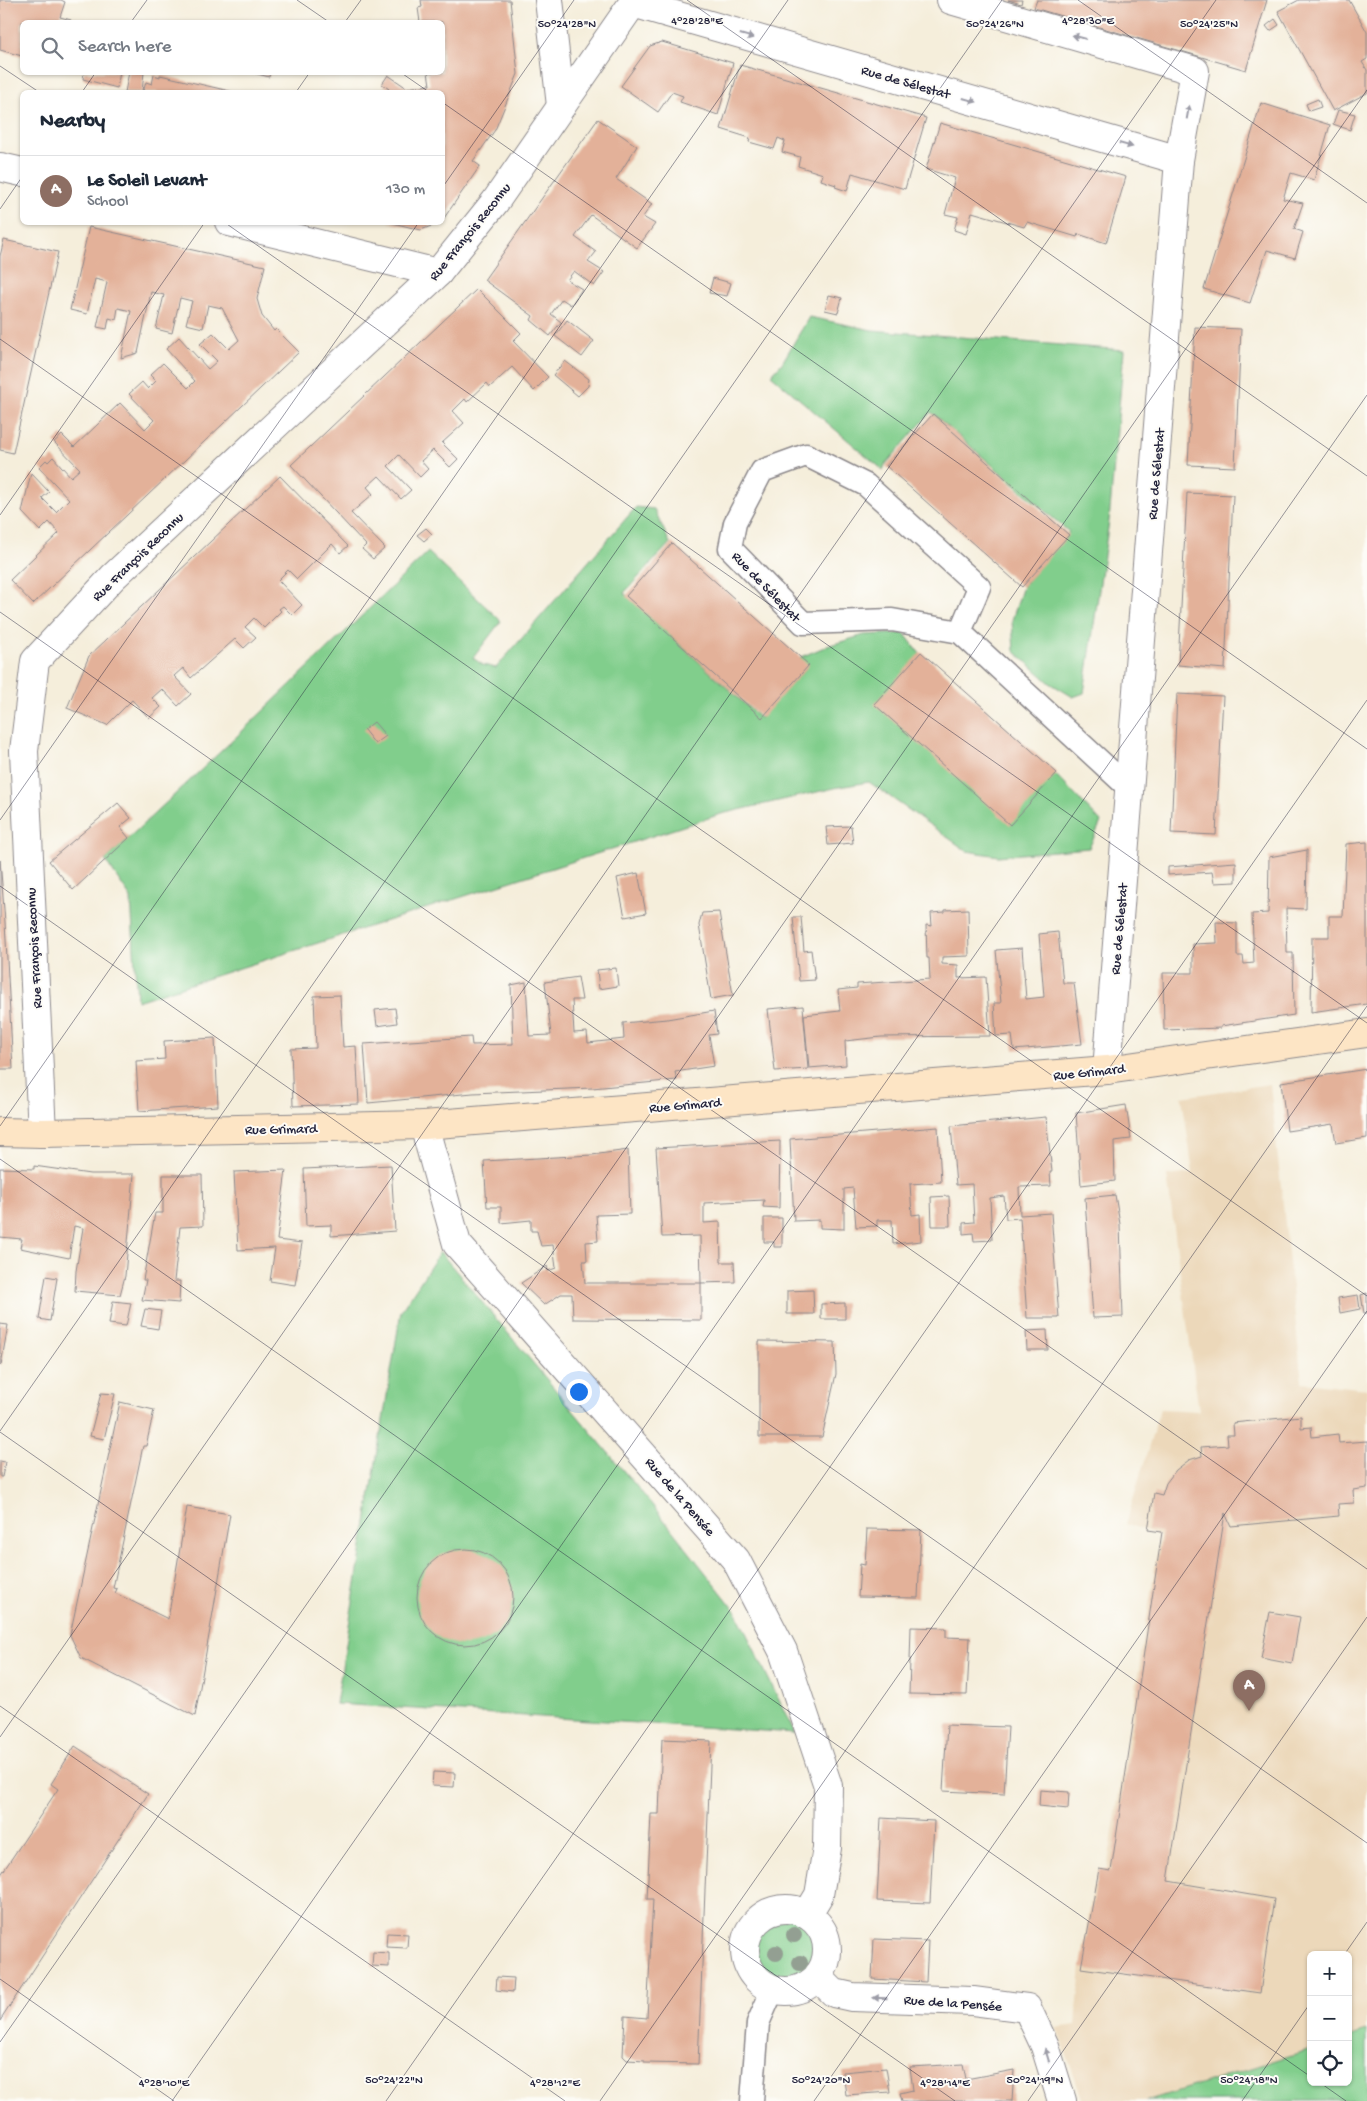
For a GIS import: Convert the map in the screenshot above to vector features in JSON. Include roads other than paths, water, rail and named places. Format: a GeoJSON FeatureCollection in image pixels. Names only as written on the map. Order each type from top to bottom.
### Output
{"type":"FeatureCollection","features":[{"type":"Feature","properties":{"kind":"street"},"geometry":{"type":"LineString","coordinates":[[549,0],[561,106]]}},
{"type":"Feature","properties":{"kind":"street","name":"Rue de Sélestat"},"geometry":{"type":"LineString","coordinates":[[951,0],[1195,71],[1179,160],[1107,1070]]}},
{"type":"Feature","properties":{"kind":"street","name":"Rue François Reconnu"},"geometry":{"type":"LineString","coordinates":[[42,1133],[24,751],[35,661],[113,577],[438,273],[496,202],[634,2]]}},
{"type":"Feature","properties":{"kind":"street","name":"Rue de Sélestat"},"geometry":{"type":"LineString","coordinates":[[634,2],[1179,160]]}},
{"type":"Feature","properties":{"kind":"street"},"geometry":{"type":"LineString","coordinates":[[241,225],[438,273]]}},
{"type":"Feature","properties":{"kind":"street","name":"Rue Grimard"},"geometry":{"type":"LineString","coordinates":[[0,1132],[42,1133],[424,1125],[1107,1070],[1367,1033]]}},
{"type":"Feature","properties":{"kind":"street","name":"Rue de la Pensée"},"geometry":{"type":"LineString","coordinates":[[424,1125],[457,1244],[736,1560],[783,1652],[828,1786],[827,1848],[821,1886],[819,1895],[807,1914]]}},
{"type":"Feature","properties":{"kind":"street"},"geometry":{"type":"LineString","coordinates":[[780,1909],[794,1910],[807,1914],[818,1923],[824,1934],[827,1947],[826,1960],[817,1976],[812,1982],[798,1989],[787,1991],[773,1989],[761,1983],[751,1972],[746,1960],[745,1946],[748,1933],[756,1921],[767,1913],[780,1909]]}},
{"type":"Feature","properties":{"kind":"street","name":"Rue de la Pensée"},"geometry":{"type":"LineString","coordinates":[[817,1976],[834,1993],[852,1997],[973,2001],[1027,2008],[1044,2046],[1062,2101]]}},
{"type":"Feature","properties":{"kind":"lane","name":"Rue de Sélestat"},"geometry":{"type":"LineString","coordinates":[[806,455],[866,485],[979,587],[960,632],[892,620],[803,623],[730,548],[735,523],[762,472],[806,455]]}},
{"type":"Feature","properties":{"kind":"lane"},"geometry":{"type":"LineString","coordinates":[[960,632],[1129,788]]}},
{"type":"Feature","properties":{"kind":"lane"},"geometry":{"type":"LineString","coordinates":[[752,2101],[758,2023],[773,1989]]}},
{"type":"Feature","properties":{"kind":"place","name":"Le Soleil Levant"},"geometry":{"type":"Point","coordinates":[1249,1711]}}]}
